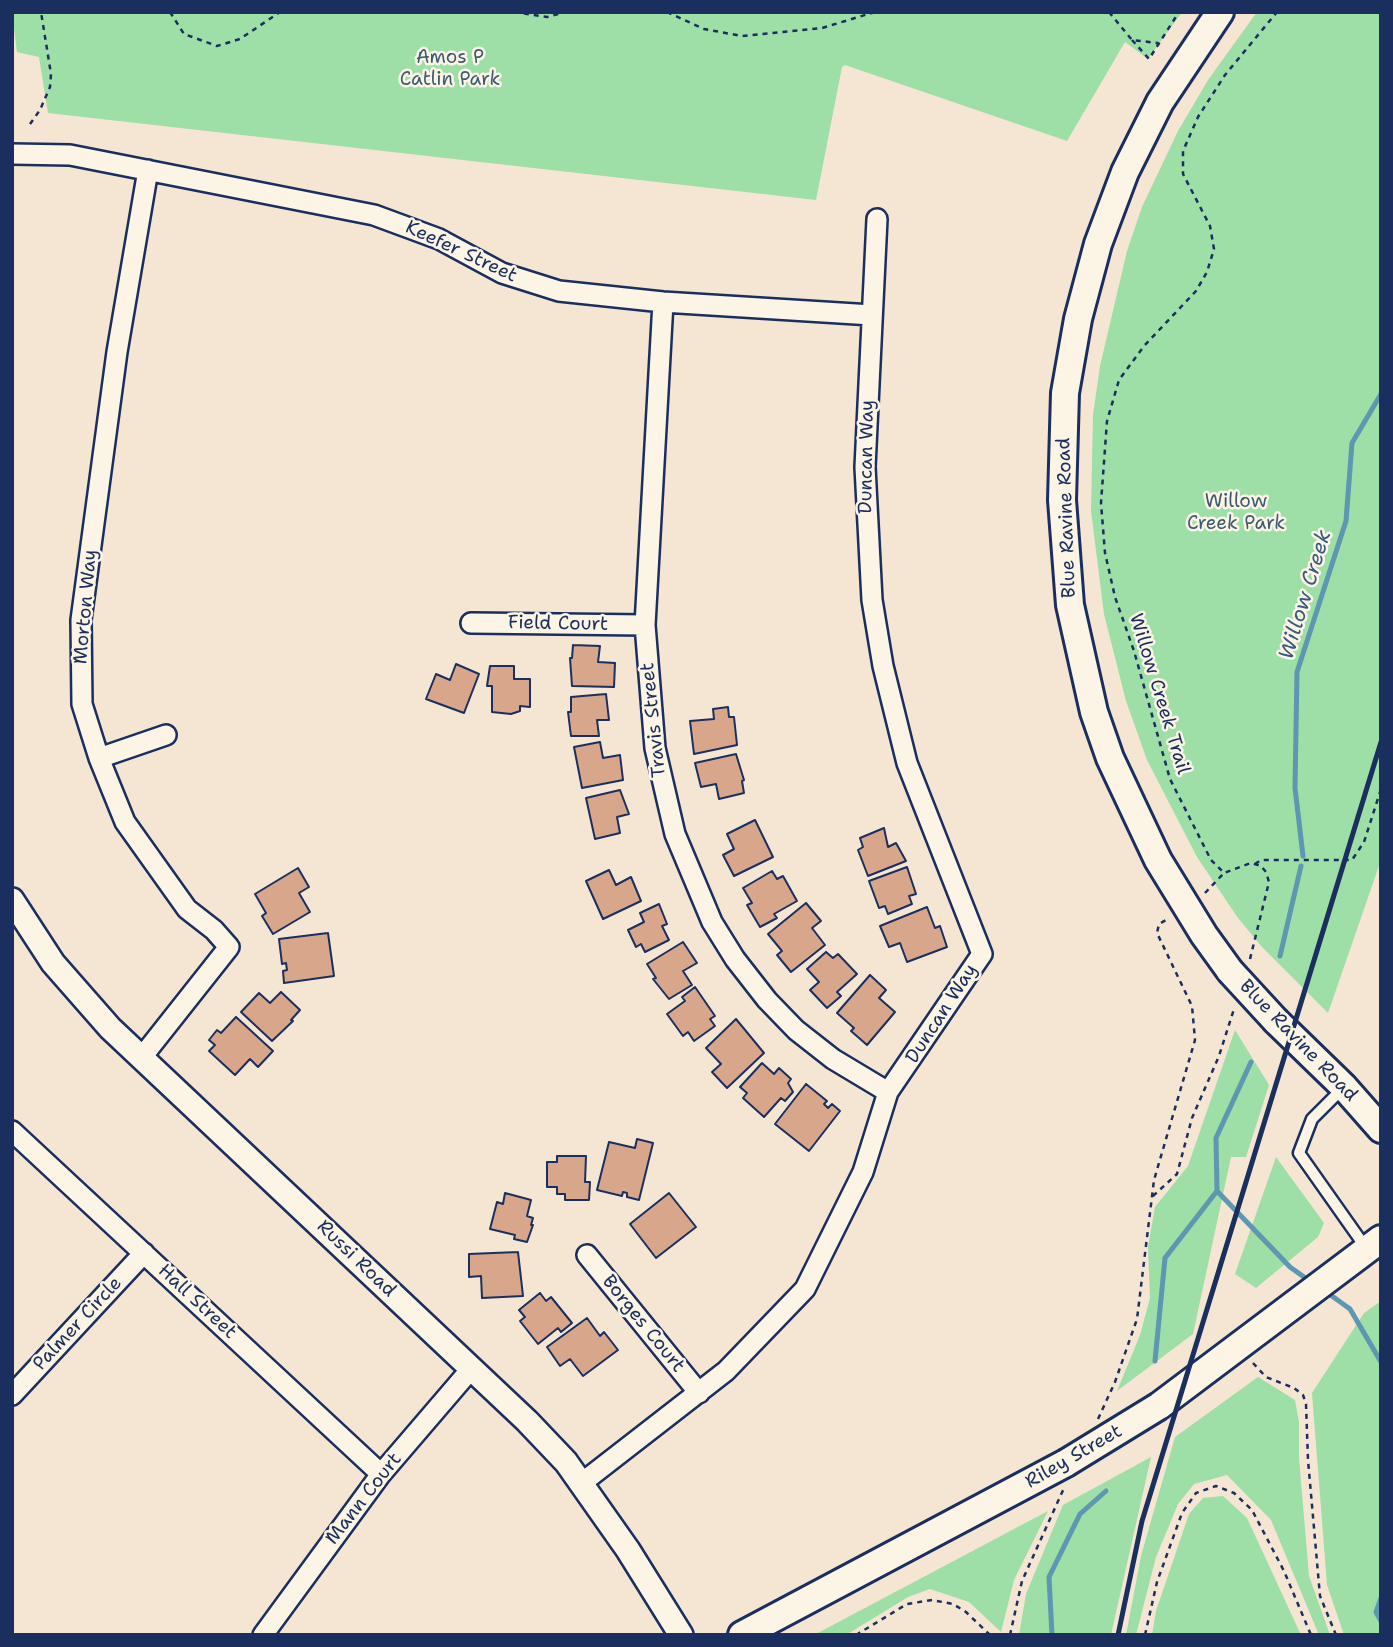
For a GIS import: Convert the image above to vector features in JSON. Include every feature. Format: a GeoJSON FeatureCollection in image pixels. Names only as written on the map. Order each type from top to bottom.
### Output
{"type":"FeatureCollection","features":[{"type":"Feature","properties":{"kind":"main road","name":"Blue Ravine Road"},"geometry":{"type":"LineString","coordinates":[[1220,12],[1160,102],[1110,208],[1078,319],[1066,393],[1062,451],[1062,500],[1070,605],[1094,712],[1124,790],[1158,860],[1187,908],[1276,1021],[1344,1087],[1381,1129]]}},
{"type":"Feature","properties":{"kind":"main road","name":"Riley Street"},"geometry":{"type":"LineString","coordinates":[[742,1635],[1068,1470],[1241,1346],[1374,1244]]}},
{"type":"Feature","properties":{"kind":"street","name":"Keefer Street"},"geometry":{"type":"LineString","coordinates":[[12,154],[70,155],[384,218],[439,239],[502,273],[559,291],[663,302],[872,315]]}},
{"type":"Feature","properties":{"kind":"street","name":"Morton Way"},"geometry":{"type":"LineString","coordinates":[[142,1057],[229,947],[214,930],[187,909],[158,873],[125,822],[99,758],[82,704],[81,620],[117,352],[148,170]]}},
{"type":"Feature","properties":{"kind":"street"},"geometry":{"type":"LineString","coordinates":[[872,315],[877,219]]}},
{"type":"Feature","properties":{"kind":"street","name":"Travis Street"},"geometry":{"type":"LineString","coordinates":[[663,302],[645,625],[653,735],[663,791],[679,844],[712,922],[735,959],[796,1030],[833,1059],[888,1092]]}},
{"type":"Feature","properties":{"kind":"street","name":"Duncan Way"},"geometry":{"type":"LineString","coordinates":[[583,1482],[699,1393],[751,1348],[805,1289],[863,1172],[888,1092],[982,954],[923,811],[907,763],[883,666],[866,534],[865,467],[872,315]]}},
{"type":"Feature","properties":{"kind":"street","name":"Field Court"},"geometry":{"type":"LineString","coordinates":[[471,623],[645,625]]}},
{"type":"Feature","properties":{"kind":"street"},"geometry":{"type":"LineString","coordinates":[[99,758],[166,734]]}},
{"type":"Feature","properties":{"kind":"street","name":"Russi Road"},"geometry":{"type":"LineString","coordinates":[[12,900],[53,963],[77,993],[527,1421],[583,1482],[681,1635]]}},
{"type":"Feature","properties":{"kind":"street","name":"Hall Street"},"geometry":{"type":"LineString","coordinates":[[12,1131],[381,1474]]}},
{"type":"Feature","properties":{"kind":"street","name":"Palmer Circle"},"geometry":{"type":"LineString","coordinates":[[12,1395],[144,1254]]}},
{"type":"Feature","properties":{"kind":"street","name":"Borges Court"},"geometry":{"type":"LineString","coordinates":[[587,1255],[699,1393]]}},
{"type":"Feature","properties":{"kind":"street","name":"Mann Court"},"geometry":{"type":"LineString","coordinates":[[263,1635],[381,1474],[471,1369]]}},
{"type":"Feature","properties":{"kind":"lane"},"geometry":{"type":"LineString","coordinates":[[1344,1087],[1312,1119],[1299,1153],[1374,1244]]}},
{"type":"Feature","properties":{"kind":"path"},"geometry":{"type":"LineString","coordinates":[[30,124],[50,88],[51,74],[41,12]]}},
{"type":"Feature","properties":{"kind":"path"},"geometry":{"type":"LineString","coordinates":[[170,12],[184,34],[217,46],[240,39],[280,12]]}},
{"type":"Feature","properties":{"kind":"path"},"geometry":{"type":"LineString","coordinates":[[514,12],[547,17],[566,12]]}},
{"type":"Feature","properties":{"kind":"path"},"geometry":{"type":"LineString","coordinates":[[667,12],[704,29],[751,36],[822,28],[875,12]]}},
{"type":"Feature","properties":{"kind":"path"},"geometry":{"type":"LineString","coordinates":[[1109,12],[1149,59],[1179,12]]}},
{"type":"Feature","properties":{"kind":"path","name":"Willow Creek Trail"},"geometry":{"type":"LineString","coordinates":[[1224,873],[1211,860],[1185,813],[1159,748],[1108,565],[1101,524],[1103,477],[1109,414],[1119,380],[1144,346],[1196,290],[1211,262],[1213,236],[1183,174],[1183,151],[1198,117],[1225,75],[1277,12]]}},
{"type":"Feature","properties":{"kind":"path"},"geometry":{"type":"LineString","coordinates":[[1132,40],[1158,43]]}},
{"type":"Feature","properties":{"kind":"path"},"geometry":{"type":"LineString","coordinates":[[1092,1430],[1115,1382],[1137,1319],[1153,1196],[1195,1040],[1189,995],[1157,933],[1159,924],[1187,908],[1224,873],[1261,860],[1352,860],[1359,853],[1381,789]]}},
{"type":"Feature","properties":{"kind":"path"},"geometry":{"type":"LineString","coordinates":[[1238,970],[1269,882],[1266,872],[1255,864]]}},
{"type":"Feature","properties":{"kind":"path"},"geometry":{"type":"LineString","coordinates":[[1153,1196],[1177,1174],[1192,1118],[1219,1056],[1236,1004]]}},
{"type":"Feature","properties":{"kind":"path"},"geometry":{"type":"LineString","coordinates":[[1241,1346],[1260,1372],[1294,1388],[1303,1395],[1306,1404],[1320,1595],[1336,1635]]}},
{"type":"Feature","properties":{"kind":"path"},"geometry":{"type":"LineString","coordinates":[[1010,1635],[1022,1581],[1068,1470]]}},
{"type":"Feature","properties":{"kind":"path"},"geometry":{"type":"LineString","coordinates":[[1145,1635],[1157,1582],[1182,1513],[1196,1493],[1216,1486],[1234,1493],[1252,1510],[1280,1562],[1311,1635]]}},
{"type":"Feature","properties":{"kind":"path"},"geometry":{"type":"LineString","coordinates":[[856,1635],[907,1604],[932,1600],[953,1604],[966,1612],[990,1635]]}},
{"type":"Feature","properties":{"kind":"green space","name":"Amos P Catlin Park"},"geometry":{"type":"Polygon","coordinates":[[[12,12],[1182,12],[1148,59],[1125,42],[1067,141],[845,65],[842,67],[816,200],[48,113],[39,57],[17,52],[12,12]]]}},
{"type":"Feature","properties":{"kind":"green space","name":"Willow Creek Park"},"geometry":{"type":"Polygon","coordinates":[[[1257,12],[1381,12],[1381,860],[1328,1013],[1262,947],[1238,918],[1197,857],[1147,760],[1126,701],[1104,614],[1091,511],[1093,415],[1100,366],[1127,251],[1142,207],[1178,131],[1208,80],[1257,12]]]}},
{"type":"Feature","properties":{"kind":"green space"},"geometry":{"type":"Polygon","coordinates":[[[1235,1030],[1269,1085],[1246,1157],[1231,1157],[1193,1334],[1117,1391],[1140,1335],[1150,1298],[1148,1247],[1155,1207],[1188,1166],[1235,1030]]]}},
{"type":"Feature","properties":{"kind":"green space"},"geometry":{"type":"Polygon","coordinates":[[[1276,1157],[1324,1223],[1318,1237],[1256,1288],[1235,1274],[1276,1157]]]}},
{"type":"Feature","properties":{"kind":"green space"},"geometry":{"type":"Polygon","coordinates":[[[1381,1301],[1381,1635],[1344,1635],[1327,1585],[1312,1393],[1364,1313],[1381,1301]]]}},
{"type":"Feature","properties":{"kind":"green space"},"geometry":{"type":"Polygon","coordinates":[[[1258,1377],[1295,1400],[1299,1422],[1299,1458],[1309,1576],[1330,1635],[1319,1635],[1271,1520],[1227,1475],[1194,1484],[1178,1504],[1156,1557],[1136,1635],[1126,1635],[1141,1556],[1175,1437],[1258,1377]]]}},
{"type":"Feature","properties":{"kind":"green space"},"geometry":{"type":"Polygon","coordinates":[[[1151,1457],[1111,1635],[1019,1635],[1026,1594],[1063,1505],[1151,1457]]]}},
{"type":"Feature","properties":{"kind":"green space"},"geometry":{"type":"Polygon","coordinates":[[[1223,1496],[1247,1518],[1301,1635],[1152,1635],[1156,1611],[1189,1514],[1203,1498],[1223,1496]]]}},
{"type":"Feature","properties":{"kind":"green space"},"geometry":{"type":"Polygon","coordinates":[[[1048,1511],[1014,1580],[1001,1632],[969,1602],[930,1589],[908,1597],[846,1635],[814,1635],[1048,1511]]]}},
{"type":"Feature","properties":{"kind":"building"},"geometry":{"type":"Polygon","coordinates":[[[573,645],[600,646],[598,662],[615,663],[614,687],[572,686],[570,658],[573,645]]]}},
{"type":"Feature","properties":{"kind":"building"},"geometry":{"type":"Polygon","coordinates":[[[456,664],[479,674],[464,713],[426,699],[436,674],[450,680],[456,664]]]}},
{"type":"Feature","properties":{"kind":"building"},"geometry":{"type":"Polygon","coordinates":[[[490,666],[514,666],[514,679],[530,679],[530,707],[520,706],[520,711],[511,714],[492,712],[492,686],[487,686],[490,666]]]}},
{"type":"Feature","properties":{"kind":"building"},"geometry":{"type":"Polygon","coordinates":[[[606,694],[609,720],[597,720],[599,736],[571,736],[568,712],[571,712],[571,697],[606,694]]]}},
{"type":"Feature","properties":{"kind":"building"},"geometry":{"type":"Polygon","coordinates":[[[728,707],[729,717],[734,717],[737,745],[694,754],[690,721],[714,719],[713,709],[728,707]]]}},
{"type":"Feature","properties":{"kind":"building"},"geometry":{"type":"Polygon","coordinates":[[[600,742],[603,758],[620,755],[623,780],[582,788],[574,747],[600,742]]]}},
{"type":"Feature","properties":{"kind":"building"},"geometry":{"type":"Polygon","coordinates":[[[736,754],[744,780],[744,793],[719,799],[716,784],[701,787],[695,763],[736,754]]]}},
{"type":"Feature","properties":{"kind":"building"},"geometry":{"type":"Polygon","coordinates":[[[620,790],[629,814],[617,817],[620,833],[595,839],[586,798],[620,790]]]}},
{"type":"Feature","properties":{"kind":"building"},"geometry":{"type":"Polygon","coordinates":[[[755,820],[773,857],[734,876],[723,855],[734,849],[727,834],[755,820]]]}},
{"type":"Feature","properties":{"kind":"building"},"geometry":{"type":"Polygon","coordinates":[[[884,828],[888,847],[896,843],[906,861],[868,876],[858,850],[863,847],[860,838],[884,828]]]}},
{"type":"Feature","properties":{"kind":"building"},"geometry":{"type":"Polygon","coordinates":[[[907,867],[916,894],[909,896],[912,904],[888,914],[885,906],[879,908],[869,881],[907,867]]]}},
{"type":"Feature","properties":{"kind":"building"},"geometry":{"type":"Polygon","coordinates":[[[298,868],[309,887],[299,893],[310,912],[273,934],[262,916],[266,913],[255,894],[298,868]]]}},
{"type":"Feature","properties":{"kind":"building"},"geometry":{"type":"Polygon","coordinates":[[[609,870],[616,885],[631,877],[641,901],[603,919],[586,881],[609,870]]]}},
{"type":"Feature","properties":{"kind":"building"},"geometry":{"type":"Polygon","coordinates":[[[772,871],[777,879],[783,876],[797,901],[774,914],[777,918],[760,927],[747,905],[752,903],[743,888],[772,871]]]}},
{"type":"Feature","properties":{"kind":"building"},"geometry":{"type":"Polygon","coordinates":[[[806,903],[821,921],[812,928],[825,945],[791,972],[777,955],[782,951],[768,934],[806,903]]]}},
{"type":"Feature","properties":{"kind":"building"},"geometry":{"type":"Polygon","coordinates":[[[659,904],[667,924],[662,926],[669,940],[645,952],[641,944],[636,947],[628,930],[644,922],[640,913],[659,904]]]}},
{"type":"Feature","properties":{"kind":"building"},"geometry":{"type":"Polygon","coordinates":[[[927,907],[935,928],[940,926],[947,947],[907,962],[900,943],[889,947],[880,926],[927,907]]]}},
{"type":"Feature","properties":{"kind":"building"},"geometry":{"type":"Polygon","coordinates":[[[328,933],[334,976],[284,983],[283,971],[287,970],[286,963],[282,964],[279,939],[328,933]]]}},
{"type":"Feature","properties":{"kind":"building"},"geometry":{"type":"Polygon","coordinates":[[[683,942],[697,963],[683,971],[692,985],[669,999],[653,979],[656,978],[647,964],[683,942]]]}},
{"type":"Feature","properties":{"kind":"building"},"geometry":{"type":"Polygon","coordinates":[[[826,952],[833,958],[838,954],[857,974],[837,992],[841,996],[827,1008],[810,990],[819,982],[807,969],[826,952]]]}},
{"type":"Feature","properties":{"kind":"building"},"geometry":{"type":"Polygon","coordinates":[[[870,975],[886,990],[879,998],[895,1012],[867,1045],[851,1031],[854,1028],[837,1013],[870,975]]]}},
{"type":"Feature","properties":{"kind":"building"},"geometry":{"type":"Polygon","coordinates":[[[695,987],[715,1016],[710,1019],[715,1026],[694,1041],[688,1032],[683,1036],[667,1014],[685,1001],[682,997],[695,987]]]}},
{"type":"Feature","properties":{"kind":"building"},"geometry":{"type":"Polygon","coordinates":[[[281,992],[300,1010],[291,1020],[293,1021],[272,1041],[241,1012],[259,993],[270,1003],[281,992]]]}},
{"type":"Feature","properties":{"kind":"building"},"geometry":{"type":"Polygon","coordinates":[[[236,1017],[273,1051],[258,1067],[250,1059],[235,1075],[209,1051],[215,1045],[209,1040],[217,1030],[221,1033],[236,1017]]]}},
{"type":"Feature","properties":{"kind":"building"},"geometry":{"type":"Polygon","coordinates":[[[736,1019],[764,1053],[727,1088],[712,1072],[721,1064],[706,1048],[736,1019]]]}},
{"type":"Feature","properties":{"kind":"building"},"geometry":{"type":"Polygon","coordinates":[[[762,1063],[774,1074],[779,1068],[791,1079],[788,1083],[793,1092],[785,1101],[781,1098],[764,1117],[743,1098],[747,1093],[740,1087],[762,1063]]]}},
{"type":"Feature","properties":{"kind":"building"},"geometry":{"type":"Polygon","coordinates":[[[806,1084],[827,1101],[824,1104],[828,1108],[832,1104],[840,1111],[809,1151],[775,1124],[806,1084]]]}},
{"type":"Feature","properties":{"kind":"building"},"geometry":{"type":"Polygon","coordinates":[[[637,1139],[653,1143],[639,1200],[627,1197],[627,1193],[623,1192],[622,1196],[597,1190],[609,1142],[635,1148],[637,1139]]]}},
{"type":"Feature","properties":{"kind":"building"},"geometry":{"type":"Polygon","coordinates":[[[557,1156],[586,1156],[585,1182],[590,1182],[589,1200],[565,1200],[565,1194],[557,1194],[557,1187],[547,1187],[547,1162],[557,1162],[557,1156]]]}},
{"type":"Feature","properties":{"kind":"building"},"geometry":{"type":"Polygon","coordinates":[[[505,1193],[531,1200],[527,1216],[533,1218],[533,1225],[527,1242],[514,1239],[515,1235],[490,1229],[497,1202],[503,1204],[505,1193]]]}},
{"type":"Feature","properties":{"kind":"building"},"geometry":{"type":"Polygon","coordinates":[[[669,1193],[696,1227],[656,1258],[630,1224],[669,1193]]]}},
{"type":"Feature","properties":{"kind":"building"},"geometry":{"type":"Polygon","coordinates":[[[518,1252],[523,1296],[482,1298],[481,1276],[469,1277],[469,1254],[518,1252]]]}},
{"type":"Feature","properties":{"kind":"building"},"geometry":{"type":"Polygon","coordinates":[[[540,1293],[546,1301],[551,1297],[572,1323],[561,1332],[558,1328],[538,1344],[520,1321],[525,1317],[519,1310],[540,1293]]]}},
{"type":"Feature","properties":{"kind":"building"},"geometry":{"type":"Polygon","coordinates":[[[587,1318],[600,1336],[604,1332],[618,1350],[583,1376],[570,1359],[560,1366],[547,1347],[587,1318]]]}},
{"type":"Feature","properties":{"kind":"waterway","name":"Willow Creek"},"geometry":{"type":"LineString","coordinates":[[1303,856],[1295,788],[1297,672],[1346,521],[1352,443],[1381,394]]}},
{"type":"Feature","properties":{"kind":"waterway","name":"Willow Creek"},"geometry":{"type":"LineString","coordinates":[[1280,956],[1301,866]]}},
{"type":"Feature","properties":{"kind":"waterway","name":"Willow Creek"},"geometry":{"type":"LineString","coordinates":[[1155,1361],[1165,1258],[1217,1191],[1216,1138],[1251,1062]]}},
{"type":"Feature","properties":{"kind":"waterway"},"geometry":{"type":"LineString","coordinates":[[1217,1191],[1290,1267],[1311,1282]]}},
{"type":"Feature","properties":{"kind":"waterway"},"geometry":{"type":"LineString","coordinates":[[1325,1291],[1350,1309],[1381,1362]]}},
{"type":"Feature","properties":{"kind":"waterway","name":"Willow Creek"},"geometry":{"type":"LineString","coordinates":[[1052,1635],[1049,1577],[1080,1514],[1106,1491]]}},
{"type":"Feature","properties":{"kind":"waterway"},"geometry":{"type":"LineString","coordinates":[[1381,1598],[1376,1612],[1381,1621]]}},
{"type":"Feature","properties":{"kind":"railway"},"geometry":{"type":"LineString","coordinates":[[1118,1635],[1142,1521],[1381,742]]}}]}
